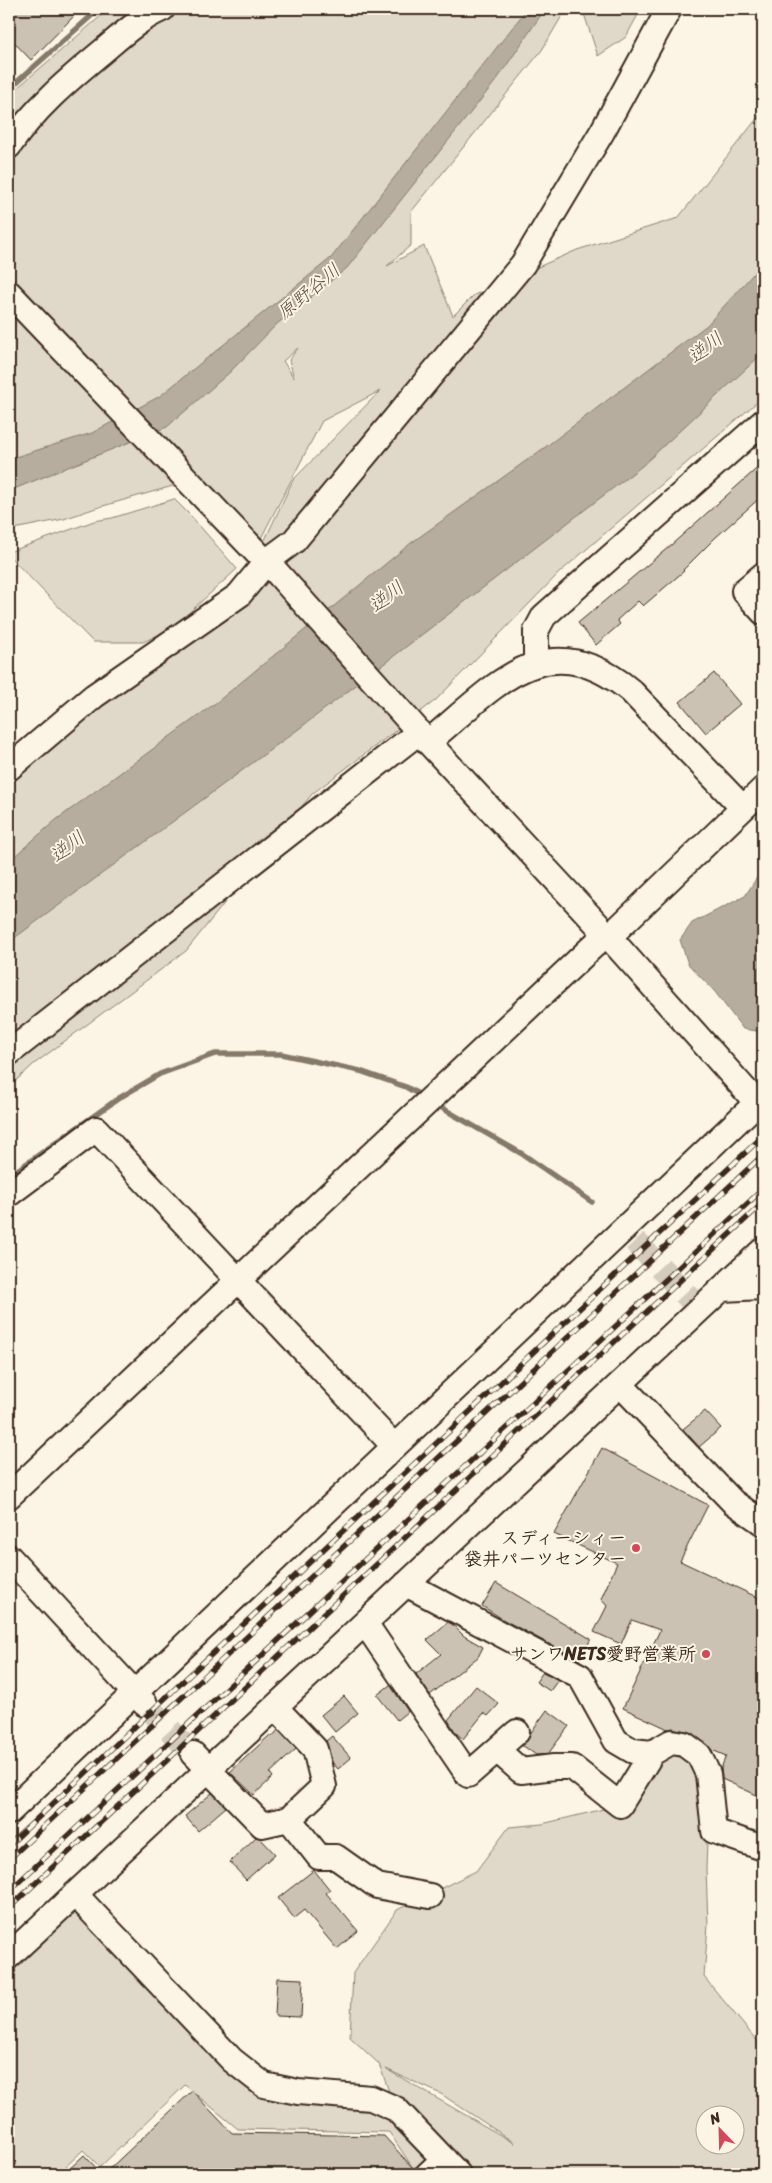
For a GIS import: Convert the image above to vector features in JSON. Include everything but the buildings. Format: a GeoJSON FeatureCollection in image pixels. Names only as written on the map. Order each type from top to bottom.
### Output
{"type":"FeatureCollection","features":[{"type":"Feature","properties":{"kind":"street"},"geometry":{"type":"LineString","coordinates":[[9,146],[24,123],[70,78],[130,28],[148,15],[162,9]]}},
{"type":"Feature","properties":{"kind":"street"},"geometry":{"type":"LineString","coordinates":[[9,768],[94,696],[239,595],[266,561],[294,541],[522,264],[602,132],[669,9]]}},
{"type":"Feature","properties":{"kind":"street"},"geometry":{"type":"LineString","coordinates":[[9,293],[266,561],[421,733],[760,1100],[630,1235],[394,1446],[139,1698],[9,1812]]}},
{"type":"Feature","properties":{"kind":"street"},"geometry":{"type":"LineString","coordinates":[[536,663],[536,631],[544,616],[763,422]]}},
{"type":"Feature","properties":{"kind":"street"},"geometry":{"type":"LineString","coordinates":[[763,575],[744,592],[763,612]]}},
{"type":"Feature","properties":{"kind":"street"},"geometry":{"type":"LineString","coordinates":[[9,1053],[421,733],[511,674],[536,663],[563,660],[590,665],[613,677],[631,691],[743,808]]}},
{"type":"Feature","properties":{"kind":"street"},"geometry":{"type":"LineString","coordinates":[[9,1496],[763,789]]}},
{"type":"Feature","properties":{"kind":"street"},"geometry":{"type":"LineString","coordinates":[[9,1194],[96,1129],[394,1446]]}},
{"type":"Feature","properties":{"kind":"street"},"geometry":{"type":"LineString","coordinates":[[9,1956],[75,1894],[201,1762],[275,1707],[620,1384],[694,1304],[722,1289],[763,1250]]}},
{"type":"Feature","properties":{"kind":"street"},"geometry":{"type":"LineString","coordinates":[[722,1289],[763,1286]]}},
{"type":"Feature","properties":{"kind":"street"},"geometry":{"type":"LineString","coordinates":[[620,1384],[733,1502],[763,1524]]}},
{"type":"Feature","properties":{"kind":"street"},"geometry":{"type":"LineString","coordinates":[[9,1557],[139,1698]]}},
{"type":"Feature","properties":{"kind":"street"},"geometry":{"type":"LineString","coordinates":[[406,1584],[580,1676],[616,1741],[633,1751],[652,1753]]}},
{"type":"Feature","properties":{"kind":"street"},"geometry":{"type":"LineString","coordinates":[[365,1623],[468,1775],[517,1732]]}},
{"type":"Feature","properties":{"kind":"street"},"geometry":{"type":"LineString","coordinates":[[201,1762],[262,1825],[289,1819],[324,1786],[315,1748],[275,1707]]}},
{"type":"Feature","properties":{"kind":"street"},"geometry":{"type":"LineString","coordinates":[[497,1750],[521,1771],[554,1767],[572,1768],[620,1805],[652,1753],[671,1742],[684,1744],[699,1755],[708,1774],[714,1830],[763,1848]]}},
{"type":"Feature","properties":{"kind":"street"},"geometry":{"type":"LineString","coordinates":[[289,1819],[319,1857],[336,1857],[377,1886],[430,1896]]}},
{"type":"Feature","properties":{"kind":"street"},"geometry":{"type":"LineString","coordinates":[[75,1894],[232,2060],[264,2084],[298,2092],[371,2098],[396,2109],[443,2169]]}},
{"type":"Feature","properties":{"kind":"shaded area"},"geometry":{"type":"Polygon","coordinates":[[[109,9],[566,9],[542,50],[411,212],[411,245],[387,266],[424,246],[453,316],[474,295],[577,250],[678,218],[763,111],[763,397],[559,573],[436,700],[312,794],[186,951],[34,1064],[9,1087],[9,758],[239,595],[293,480],[380,391],[322,421],[259,542],[173,486],[64,519],[9,530],[9,95],[109,9]],[[298,348],[283,361],[294,378],[289,360],[298,348]]]}},
{"type":"Feature","properties":{"kind":"shaded area"},"geometry":{"type":"Polygon","coordinates":[[[587,9],[641,9],[626,37],[598,56],[584,14],[587,9]]]}},
{"type":"Feature","properties":{"kind":"shaded area"},"geometry":{"type":"Polygon","coordinates":[[[174,499],[237,569],[171,629],[143,642],[93,642],[9,556],[9,552],[94,521],[112,518],[174,499]]]}},
{"type":"Feature","properties":{"kind":"shaded area"},"geometry":{"type":"Polygon","coordinates":[[[659,1749],[692,1750],[709,1788],[706,1868],[708,1925],[704,1977],[763,2048],[763,2174],[445,2174],[432,2157],[413,2168],[389,2132],[238,2129],[185,2085],[100,2167],[83,2150],[58,2174],[9,2174],[9,1956],[79,1898],[273,2087],[395,2108],[379,2064],[350,2037],[353,1973],[397,1910],[476,1871],[509,1827],[542,1824],[620,1805],[659,1749]],[[386,2069],[515,2143],[441,2094],[386,2069]]]}},
{"type":"Feature","properties":{"kind":"water","name":"原野谷川"},"geometry":{"type":"Polygon","coordinates":[[[527,9],[545,9],[498,78],[347,268],[277,324],[230,372],[167,427],[9,491],[9,459],[92,433],[160,396],[331,258],[527,9]]]}},
{"type":"Feature","properties":{"kind":"water","name":"逆川"},"geometry":{"type":"Polygon","coordinates":[[[763,263],[763,353],[642,466],[300,728],[9,942],[9,861],[56,820],[217,702],[411,543],[544,448],[707,325],[763,263]]]}},
{"type":"Feature","properties":{"kind":"water"},"geometry":{"type":"Polygon","coordinates":[[[763,868],[763,1032],[743,1029],[715,992],[688,964],[680,940],[692,923],[745,896],[763,868]]]}},
{"type":"Feature","properties":{"kind":"waterway"},"geometry":{"type":"LineString","coordinates":[[9,89],[99,9]]}},
{"type":"Feature","properties":{"kind":"waterway"},"geometry":{"type":"LineString","coordinates":[[9,1176],[119,1098],[160,1074],[215,1054],[281,1054],[360,1071],[406,1087],[425,1098]]}},
{"type":"Feature","properties":{"kind":"waterway"},"geometry":{"type":"LineString","coordinates":[[435,1104],[524,1155],[592,1202]]}},
{"type":"Feature","properties":{"kind":"tunnel"},"geometry":{"type":"LineString","coordinates":[[635,1241],[690,1299]]}},
{"type":"Feature","properties":{"kind":"tunnel"},"geometry":{"type":"LineString","coordinates":[[145,1704],[193,1754]]}},
{"type":"Feature","properties":{"kind":"railway"},"geometry":{"type":"LineString","coordinates":[[9,1845],[763,1136]]}},
{"type":"Feature","properties":{"kind":"railway"},"geometry":{"type":"LineString","coordinates":[[9,1859],[763,1155]]}},
{"type":"Feature","properties":{"kind":"railway"},"geometry":{"type":"LineString","coordinates":[[9,1891],[763,1189]]}},
{"type":"Feature","properties":{"kind":"railway"},"geometry":{"type":"LineString","coordinates":[[9,1908],[763,1203]]}},
{"type":"Feature","properties":{"kind":"place","name":"スディーシィー 袋井パーツセンター"},"geometry":{"type":"Point","coordinates":[636,1548]}},
{"type":"Feature","properties":{"kind":"place","name":"サンワNETS愛野営業所"},"geometry":{"type":"Point","coordinates":[706,1654]}}]}
